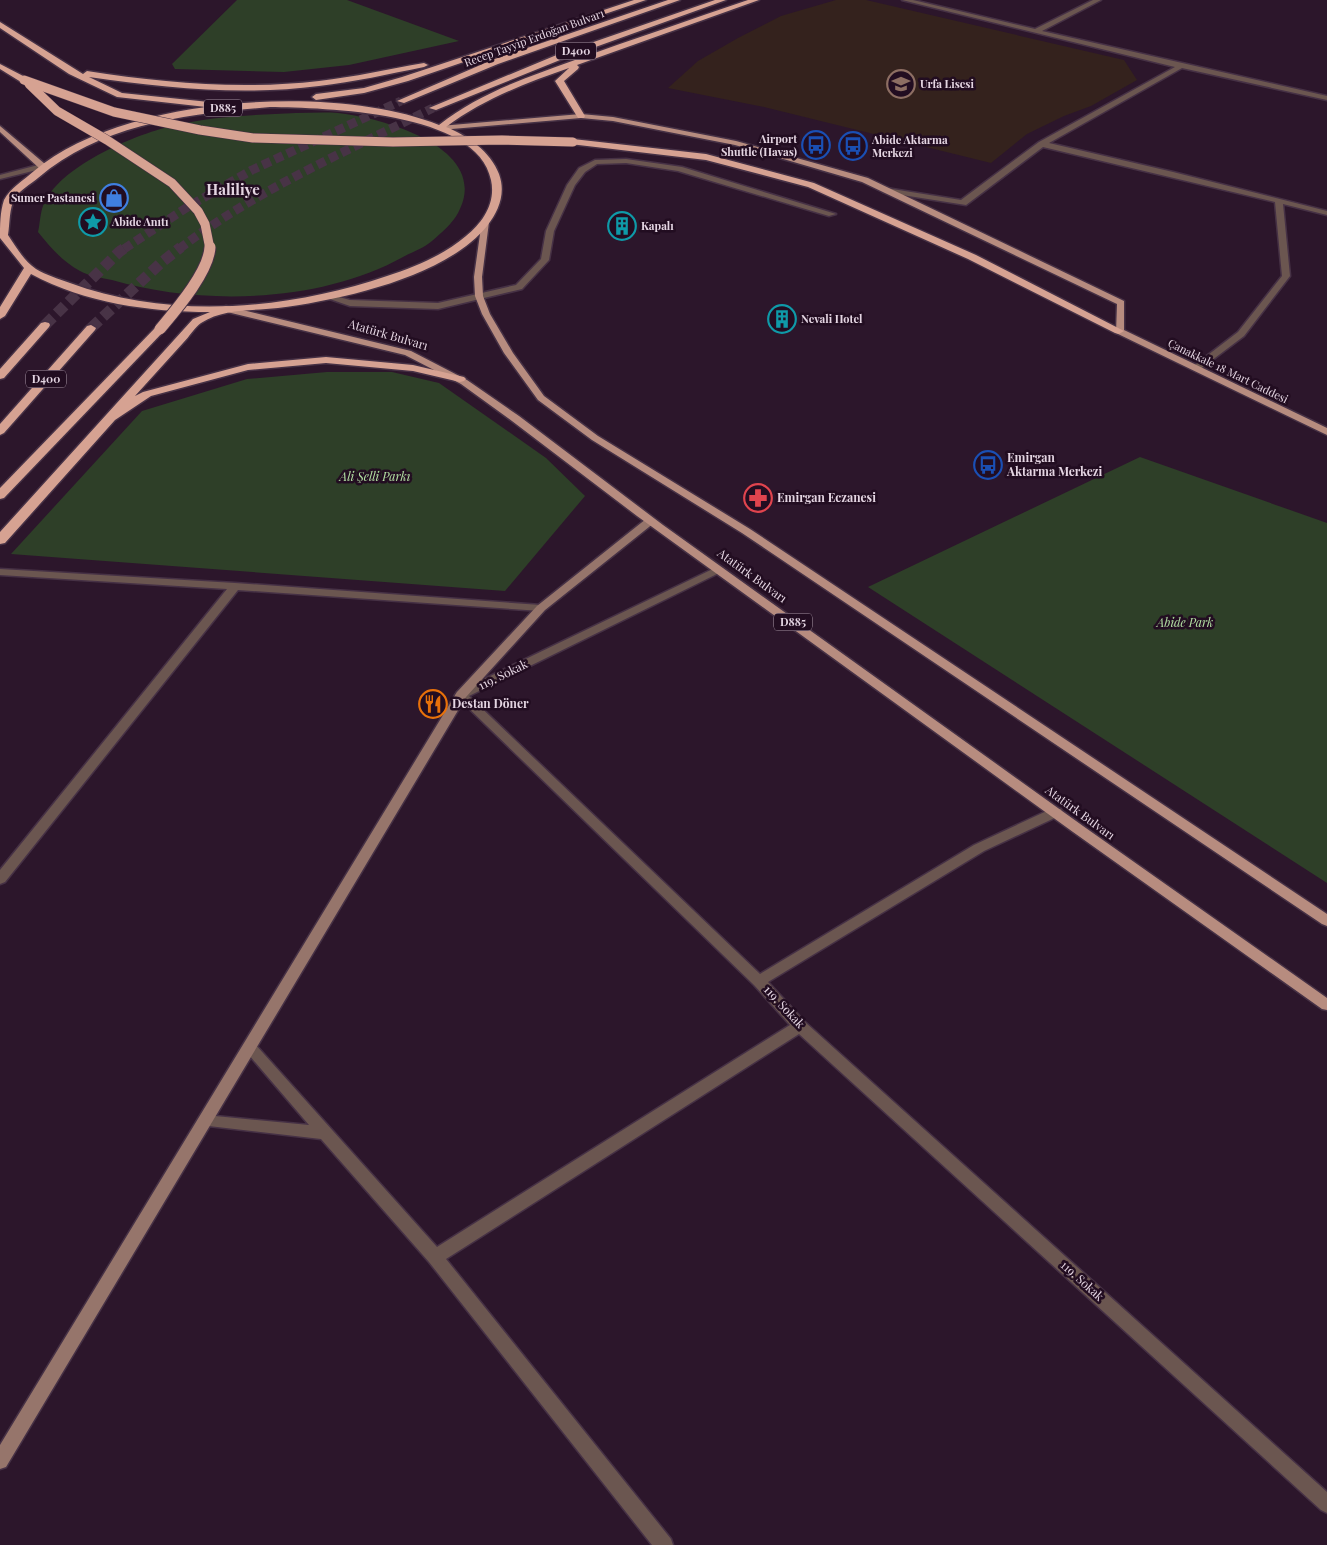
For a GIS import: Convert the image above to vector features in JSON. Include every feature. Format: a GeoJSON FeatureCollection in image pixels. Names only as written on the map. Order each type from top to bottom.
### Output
{"type":"FeatureCollection","features":[{"type":"Feature","properties":{"kind":"highway"},"geometry":{"type":"LineString","coordinates":[[0,24],[72,72],[120,95],[196,104],[270,104],[364,90],[474,56],[642,0]]}},
{"type":"Feature","properties":{"kind":"highway","name":"Recep Tayyip Erdoğan Bulvarı"},"geometry":{"type":"LineString","coordinates":[[401,101],[496,62],[676,0]]}},
{"type":"Feature","properties":{"kind":"highway","name":"D400"},"geometry":{"type":"LineString","coordinates":[[433,108],[562,56],[722,0]]}},
{"type":"Feature","properties":{"kind":"highway"},"geometry":{"type":"LineString","coordinates":[[440,128],[456,113],[497,92],[582,60],[755,0]]}},
{"type":"Feature","properties":{"kind":"highway"},"geometry":{"type":"LineString","coordinates":[[72,72],[185,87],[319,84],[474,56]]}},
{"type":"Feature","properties":{"kind":"highway"},"geometry":{"type":"LineString","coordinates":[[581,116],[559,81],[582,60]]}},
{"type":"Feature","properties":{"kind":"highway"},"geometry":{"type":"LineString","coordinates":[[0,66],[24,80],[114,112],[200,130],[253,138],[393,142],[502,140],[573,142],[706,158],[811,185],[972,257],[1119,331]]}},
{"type":"Feature","properties":{"kind":"highway"},"geometry":{"type":"LineString","coordinates":[[0,496],[160,330],[186,299],[197,280],[210,250],[205,224],[198,211],[172,183],[107,140],[57,111],[24,80]]}},
{"type":"Feature","properties":{"kind":"highway","name":"D885"},"geometry":{"type":"LineString","coordinates":[[270,104],[333,105],[391,113],[440,128],[467,142],[487,159],[497,179],[497,200],[485,222],[462,244],[426,265],[381,283],[328,297],[278,305],[226,309],[146,306],[78,292],[30,268],[3,235],[9,200],[42,166],[87,142],[143,123],[205,110],[270,104]]}},
{"type":"Feature","properties":{"kind":"highway"},"geometry":{"type":"LineString","coordinates":[[0,316],[30,268]]}},
{"type":"Feature","properties":{"kind":"highway"},"geometry":{"type":"LineString","coordinates":[[0,540],[197,321],[226,309]]}},
{"type":"Feature","properties":{"kind":"highway","name":"D400"},"geometry":{"type":"LineString","coordinates":[[0,376],[45,325]]}},
{"type":"Feature","properties":{"kind":"highway","name":"D400"},"geometry":{"type":"LineString","coordinates":[[0,431],[91,328]]}},
{"type":"Feature","properties":{"kind":"highway"},"geometry":{"type":"LineString","coordinates":[[111,416],[148,394],[248,367],[326,360],[413,368],[460,379]]}},
{"type":"Feature","properties":{"kind":"main road"},"geometry":{"type":"LineString","coordinates":[[440,128],[581,116],[613,120],[736,143],[865,180],[1122,303],[1119,331]]}},
{"type":"Feature","properties":{"kind":"main road"},"geometry":{"type":"LineString","coordinates":[[0,128],[42,166]]}},
{"type":"Feature","properties":{"kind":"main road"},"geometry":{"type":"LineString","coordinates":[[485,222],[478,277],[479,296],[486,314],[509,353],[541,398],[582,429],[746,531],[1327,921]]}},
{"type":"Feature","properties":{"kind":"main road","name":"Atatürk Bulvarı"},"geometry":{"type":"LineString","coordinates":[[226,309],[408,353],[432,363],[460,379],[505,410],[650,521],[1327,1005]]}},
{"type":"Feature","properties":{"kind":"main road","name":"Çanakkale 18 Mart Caddesi"},"geometry":{"type":"LineString","coordinates":[[1119,331],[1327,432]]}},
{"type":"Feature","properties":{"kind":"street"},"geometry":{"type":"LineString","coordinates":[[906,0],[1181,66],[1327,98]]}},
{"type":"Feature","properties":{"kind":"street"},"geometry":{"type":"LineString","coordinates":[[1036,31],[1098,0]]}},
{"type":"Feature","properties":{"kind":"street"},"geometry":{"type":"LineString","coordinates":[[886,190],[963,203],[1042,144],[1181,66]]}},
{"type":"Feature","properties":{"kind":"street"},"geometry":{"type":"LineString","coordinates":[[1042,144],[1173,174],[1327,213]]}},
{"type":"Feature","properties":{"kind":"street"},"geometry":{"type":"LineString","coordinates":[[328,297],[350,303],[438,306],[519,287],[545,260],[550,231],[571,185],[582,170],[595,162],[626,161],[679,169],[832,214]]}},
{"type":"Feature","properties":{"kind":"street"},"geometry":{"type":"LineString","coordinates":[[0,178],[42,166]]}},
{"type":"Feature","properties":{"kind":"street"},"geometry":{"type":"LineString","coordinates":[[1196,368],[1241,334],[1286,276],[1280,201]]}},
{"type":"Feature","properties":{"kind":"street"},"geometry":{"type":"LineString","coordinates":[[0,1461],[461,695],[541,608],[650,521]]}},
{"type":"Feature","properties":{"kind":"street","name":"119. Sokak"},"geometry":{"type":"LineString","coordinates":[[719,569],[461,695],[759,981],[800,1026],[1327,1504]]}},
{"type":"Feature","properties":{"kind":"street"},"geometry":{"type":"LineString","coordinates":[[0,572],[235,586],[541,608]]}},
{"type":"Feature","properties":{"kind":"street"},"geometry":{"type":"LineString","coordinates":[[0,879],[235,586]]}},
{"type":"Feature","properties":{"kind":"street"},"geometry":{"type":"LineString","coordinates":[[759,981],[979,848],[1056,812]]}},
{"type":"Feature","properties":{"kind":"street"},"geometry":{"type":"LineString","coordinates":[[435,1257],[800,1026]]}},
{"type":"Feature","properties":{"kind":"street"},"geometry":{"type":"LineString","coordinates":[[250,1048],[323,1133],[435,1257],[664,1545]]}},
{"type":"Feature","properties":{"kind":"street"},"geometry":{"type":"LineString","coordinates":[[206,1121],[323,1133]]}},
{"type":"Feature","properties":{"kind":"shaded area","name":"Urfa Lisesi"},"geometry":{"type":"Polygon","coordinates":[[[836,0],[866,0],[1124,60],[1137,80],[1091,106],[1064,116],[1027,134],[991,163],[764,107],[668,88],[698,61],[738,38],[781,16],[836,0]]]}},
{"type":"Feature","properties":{"kind":"green space"},"geometry":{"type":"Polygon","coordinates":[[[237,0],[347,0],[459,41],[349,65],[284,72],[175,69],[172,64],[237,0]]]}},
{"type":"Feature","properties":{"kind":"green space"},"geometry":{"type":"Polygon","coordinates":[[[338,113],[358,116],[405,130],[428,140],[447,154],[460,171],[465,190],[456,217],[425,246],[370,272],[335,284],[260,296],[183,294],[91,276],[68,263],[52,249],[38,232],[41,212],[51,192],[64,178],[80,166],[118,145],[156,130],[202,120],[234,116],[338,113]]]}},
{"type":"Feature","properties":{"kind":"green space","name":"Ali Şelli Parkı"},"geometry":{"type":"Polygon","coordinates":[[[327,372],[392,372],[439,383],[546,458],[585,496],[505,591],[11,554],[142,411],[247,379],[327,372]]]}},
{"type":"Feature","properties":{"kind":"green space","name":"Abide Park"},"geometry":{"type":"Polygon","coordinates":[[[1140,457],[1327,523],[1327,883],[868,587],[1140,457]]]}},
{"type":"Feature","properties":{"kind":"tunnel"},"geometry":{"type":"LineString","coordinates":[[124,249],[186,208],[252,170],[401,101]]}},
{"type":"Feature","properties":{"kind":"tunnel"},"geometry":{"type":"LineString","coordinates":[[179,249],[239,208],[303,172],[433,108]]}},
{"type":"Feature","properties":{"kind":"tunnel"},"geometry":{"type":"LineString","coordinates":[[45,325],[126,247]]}},
{"type":"Feature","properties":{"kind":"tunnel"},"geometry":{"type":"LineString","coordinates":[[91,328],[162,262],[181,247]]}},
{"type":"Feature","properties":{"kind":"place","name":"Urfa Lisesi"},"geometry":{"type":"Point","coordinates":[901,84]}},
{"type":"Feature","properties":{"kind":"place","name":"Airport Shuttle (Havas)"},"geometry":{"type":"Point","coordinates":[816,145]}},
{"type":"Feature","properties":{"kind":"place","name":"Abide Aktarma Merkezi"},"geometry":{"type":"Point","coordinates":[853,146]}},
{"type":"Feature","properties":{"kind":"place","name":"Sumer Pastanesi"},"geometry":{"type":"Point","coordinates":[114,198]}},
{"type":"Feature","properties":{"kind":"place","name":"Abide Anıtı"},"geometry":{"type":"Point","coordinates":[93,222]}},
{"type":"Feature","properties":{"kind":"place","name":"Kapalı"},"geometry":{"type":"Point","coordinates":[622,226]}},
{"type":"Feature","properties":{"kind":"place","name":"Nevali Hotel"},"geometry":{"type":"Point","coordinates":[782,319]}},
{"type":"Feature","properties":{"kind":"place","name":"Emirgan Aktarma Merkezi"},"geometry":{"type":"Point","coordinates":[988,465]}},
{"type":"Feature","properties":{"kind":"place","name":"Emirgan Eczanesi"},"geometry":{"type":"Point","coordinates":[758,498]}},
{"type":"Feature","properties":{"kind":"place","name":"Destan Döner"},"geometry":{"type":"Point","coordinates":[433,704]}},
{"type":"Feature","properties":{"kind":"district","name":"Haliliye"},"geometry":{"type":"Point","coordinates":[233,190]}}]}
